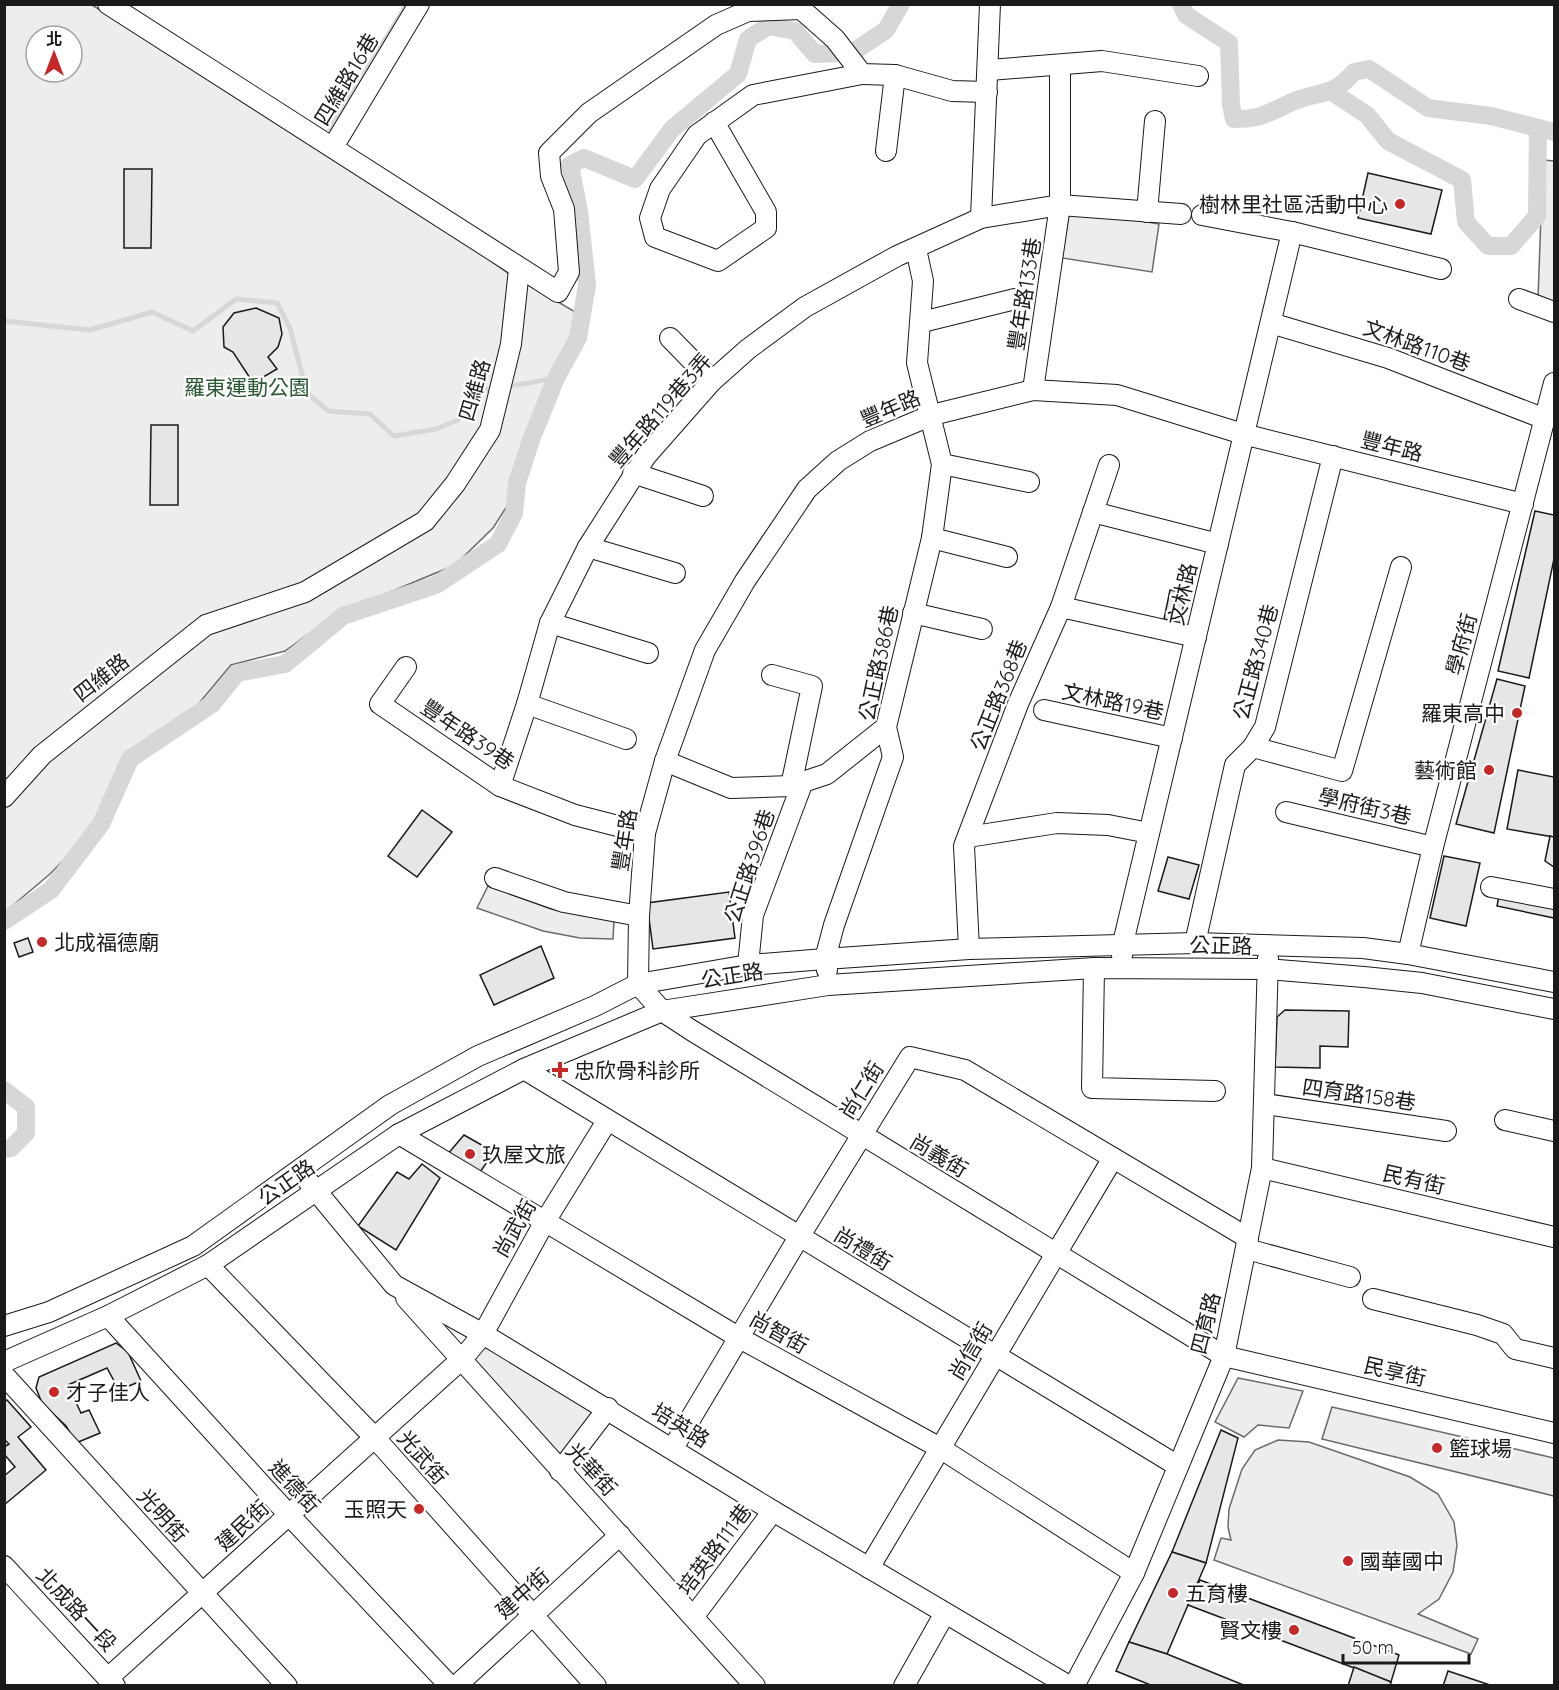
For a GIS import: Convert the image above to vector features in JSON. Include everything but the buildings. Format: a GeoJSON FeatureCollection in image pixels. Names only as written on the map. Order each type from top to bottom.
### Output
{"type":"FeatureCollection","features":[{"type":"Feature","properties":{"kind":"street"},"geometry":{"type":"LineString","coordinates":[[108,4],[131,10],[333,147],[558,292],[569,272],[564,209],[551,176],[549,153],[589,113],[716,25],[748,11],[801,7],[835,39],[860,70]]}},
{"type":"Feature","properties":{"kind":"street","name":"四維路16巷"},"geometry":{"type":"LineString","coordinates":[[333,147],[419,4]]}},
{"type":"Feature","properties":{"kind":"street"},"geometry":{"type":"LineString","coordinates":[[981,218],[990,4]]}},
{"type":"Feature","properties":{"kind":"street"},"geometry":{"type":"LineString","coordinates":[[989,70],[1102,62],[1198,76]]}},
{"type":"Feature","properties":{"kind":"street","name":"豐年路133巷"},"geometry":{"type":"LineString","coordinates":[[1033,390],[1060,205],[1060,64]]}},
{"type":"Feature","properties":{"kind":"street"},"geometry":{"type":"LineString","coordinates":[[714,122],[766,212],[766,228],[718,261],[655,237],[650,218],[660,189],[697,135],[714,122],[753,95],[860,70],[895,75],[952,91],[987,92]]}},
{"type":"Feature","properties":{"kind":"street"},"geometry":{"type":"LineString","coordinates":[[886,151],[895,75]]}},
{"type":"Feature","properties":{"kind":"street"},"geometry":{"type":"LineString","coordinates":[[1148,212],[1155,121]]}},
{"type":"Feature","properties":{"kind":"street","name":"豐年路119巷3弄"},"geometry":{"type":"LineString","coordinates":[[500,786],[527,704],[549,623],[588,547],[633,473],[712,381],[748,348],[805,307],[897,256],[981,218],[1060,205],[1181,214]]}},
{"type":"Feature","properties":{"kind":"street"},"geometry":{"type":"LineString","coordinates":[[1202,215],[1292,232],[1441,269]]}},
{"type":"Feature","properties":{"kind":"street","name":"文林路"},"geometry":{"type":"LineString","coordinates":[[1122,968],[1123,943],[1292,232]]}},
{"type":"Feature","properties":{"kind":"street","name":"公正路386巷"},"geometry":{"type":"LineString","coordinates":[[828,985],[825,959],[834,925],[893,757],[886,727],[932,538],[942,464],[932,415],[917,363],[922,322],[923,281],[916,249]]}},
{"type":"Feature","properties":{"kind":"street","name":"四維路"},"geometry":{"type":"LineString","coordinates":[[4,797],[42,755],[206,625],[305,592],[425,521],[455,484],[490,430],[511,344],[519,269]]}},
{"type":"Feature","properties":{"kind":"street"},"geometry":{"type":"LineString","coordinates":[[922,322],[1015,299]]}},
{"type":"Feature","properties":{"kind":"street"},"geometry":{"type":"LineString","coordinates":[[1519,299],[1554,312]]}},
{"type":"Feature","properties":{"kind":"street","name":"文林路110巷"},"geometry":{"type":"LineString","coordinates":[[1271,323],[1388,358],[1545,418]]}},
{"type":"Feature","properties":{"kind":"street"},"geometry":{"type":"LineString","coordinates":[[670,338],[712,381]]}},
{"type":"Feature","properties":{"kind":"street","name":"學府街"},"geometry":{"type":"LineString","coordinates":[[1408,954],[1433,847],[1554,383]]}},
{"type":"Feature","properties":{"kind":"street","name":"豐年路"},"geometry":{"type":"LineString","coordinates":[[638,984],[639,916],[645,832],[665,761],[705,650],[745,581],[807,489],[838,461],[862,446],[932,415],[1033,390],[1117,394],[1243,434],[1523,504]]}},
{"type":"Feature","properties":{"kind":"street","name":"公正路340巷"},"geometry":{"type":"LineString","coordinates":[[1195,943],[1235,765],[1253,747],[1265,727],[1333,456]]}},
{"type":"Feature","properties":{"kind":"street"},"geometry":{"type":"LineString","coordinates":[[942,464],[1029,482]]}},
{"type":"Feature","properties":{"kind":"street","name":"公正路368巷"},"geometry":{"type":"LineString","coordinates":[[969,949],[964,846],[1018,704],[1061,607],[1109,465]]}},
{"type":"Feature","properties":{"kind":"street"},"geometry":{"type":"LineString","coordinates":[[633,473],[703,496]]}},
{"type":"Feature","properties":{"kind":"street"},"geometry":{"type":"LineString","coordinates":[[1094,512],[1218,544]]}},
{"type":"Feature","properties":{"kind":"street"},"geometry":{"type":"LineString","coordinates":[[932,538],[1007,557]]}},
{"type":"Feature","properties":{"kind":"street"},"geometry":{"type":"LineString","coordinates":[[588,547],[675,573]]}},
{"type":"Feature","properties":{"kind":"street"},"geometry":{"type":"LineString","coordinates":[[1253,747],[1342,771],[1401,567]]}},
{"type":"Feature","properties":{"kind":"street"},"geometry":{"type":"LineString","coordinates":[[1061,607],[1196,637]]}},
{"type":"Feature","properties":{"kind":"street"},"geometry":{"type":"LineString","coordinates":[[913,613],[982,629]]}},
{"type":"Feature","properties":{"kind":"street"},"geometry":{"type":"LineString","coordinates":[[549,623],[648,653]]}},
{"type":"Feature","properties":{"kind":"street","name":"豐年路39巷"},"geometry":{"type":"LineString","coordinates":[[406,667],[380,704],[500,786],[575,815],[645,832]]}},
{"type":"Feature","properties":{"kind":"street","name":"公正路396巷"},"geometry":{"type":"LineString","coordinates":[[748,965],[753,915],[797,785],[812,686],[771,675]]}},
{"type":"Feature","properties":{"kind":"street"},"geometry":{"type":"LineString","coordinates":[[527,704],[626,739]]}},
{"type":"Feature","properties":{"kind":"street","name":"文林路19巷"},"geometry":{"type":"LineString","coordinates":[[1044,710],[1172,738]]}},
{"type":"Feature","properties":{"kind":"street"},"geometry":{"type":"LineString","coordinates":[[665,761],[731,788],[797,785],[827,774],[886,727]]}},
{"type":"Feature","properties":{"kind":"street","name":"學府街3巷"},"geometry":{"type":"LineString","coordinates":[[1286,812],[1433,847]]}},
{"type":"Feature","properties":{"kind":"street"},"geometry":{"type":"LineString","coordinates":[[968,837],[1057,823],[1108,825],[1149,833]]}},
{"type":"Feature","properties":{"kind":"street"},"geometry":{"type":"LineString","coordinates":[[495,878],[564,902],[639,916]]}},
{"type":"Feature","properties":{"kind":"street"},"geometry":{"type":"LineString","coordinates":[[1491,887],[1554,899]]}},
{"type":"Feature","properties":{"kind":"street","name":"公正路"},"geometry":{"type":"LineString","coordinates":[[4,1326],[49,1312],[193,1246],[390,1105],[458,1067],[638,984],[748,965],[969,949],[1123,943],[1269,944],[1363,948],[1408,954],[1554,982]]}},
{"type":"Feature","properties":{"kind":"street","name":"四育路"},"geometry":{"type":"LineString","coordinates":[[1074,1686],[1134,1573],[1224,1356],[1262,1168],[1269,944]]}},
{"type":"Feature","properties":{"kind":"street"},"geometry":{"type":"LineString","coordinates":[[1094,968],[1092,1088],[1215,1091]]}},
{"type":"Feature","properties":{"kind":"street","name":"公正路"},"geometry":{"type":"LineString","coordinates":[[4,1362],[108,1316],[208,1265],[399,1134],[524,1069],[662,1011],[828,985],[1094,968],[1268,969],[1422,983],[1554,1009]]}},
{"type":"Feature","properties":{"kind":"street","name":"尚義街"},"geometry":{"type":"LineString","coordinates":[[638,984],[662,1011],[1224,1356]]}},
{"type":"Feature","properties":{"kind":"street","name":"尚仁街"},"geometry":{"type":"LineString","coordinates":[[673,1448],[738,1337],[910,1057],[965,1070],[1113,1158],[1247,1243],[1350,1277]]}},
{"type":"Feature","properties":{"kind":"street","name":"尚禮街"},"geometry":{"type":"LineString","coordinates":[[524,1069],[1178,1466]]}},
{"type":"Feature","properties":{"kind":"street","name":"四育路158巷"},"geometry":{"type":"LineString","coordinates":[[1265,1104],[1446,1131]]}},
{"type":"Feature","properties":{"kind":"street"},"geometry":{"type":"LineString","coordinates":[[1505,1120],[1554,1131]]}},
{"type":"Feature","properties":{"kind":"street","name":"尚武街"},"geometry":{"type":"LineString","coordinates":[[463,1358],[483,1334],[544,1223],[607,1121]]}},
{"type":"Feature","properties":{"kind":"street","name":"尚智街"},"geometry":{"type":"LineString","coordinates":[[399,1134],[544,1223],[738,1337],[940,1448],[1134,1573]]}},
{"type":"Feature","properties":{"kind":"street","name":"尚信街"},"geometry":{"type":"LineString","coordinates":[[869,1568],[1113,1158]]}},
{"type":"Feature","properties":{"kind":"street","name":"民有街"},"geometry":{"type":"LineString","coordinates":[[1262,1168],[1554,1237]]}},
{"type":"Feature","properties":{"kind":"street","name":"培英路"},"geometry":{"type":"LineString","coordinates":[[297,1171],[316,1190],[394,1285],[483,1334],[608,1408],[773,1512],[1069,1686]]}},
{"type":"Feature","properties":{"kind":"street","name":"光武街"},"geometry":{"type":"LineString","coordinates":[[208,1265],[375,1438],[596,1686]]}},
{"type":"Feature","properties":{"kind":"street","name":"光華街"},"geometry":{"type":"LineString","coordinates":[[394,1285],[463,1358],[560,1471],[694,1616],[755,1686]]}},
{"type":"Feature","properties":{"kind":"street"},"geometry":{"type":"LineString","coordinates":[[1373,1299],[1477,1325],[1503,1334],[1515,1349],[1554,1358]]}},
{"type":"Feature","properties":{"kind":"street","name":"進德街"},"geometry":{"type":"LineString","coordinates":[[108,1316],[288,1515],[450,1686]]}},
{"type":"Feature","properties":{"kind":"street","name":"民享街"},"geometry":{"type":"LineString","coordinates":[[1224,1356],[1554,1433]]}},
{"type":"Feature","properties":{"kind":"street","name":"建民街"},"geometry":{"type":"LineString","coordinates":[[111,1682],[288,1515],[463,1358]]}},
{"type":"Feature","properties":{"kind":"street","name":"光明街"},"geometry":{"type":"LineString","coordinates":[[4,1375],[287,1686]]}},
{"type":"Feature","properties":{"kind":"street"},"geometry":{"type":"LineString","coordinates":[[560,1471],[608,1408]]}},
{"type":"Feature","properties":{"kind":"street","name":"培英路111巷"},"geometry":{"type":"LineString","coordinates":[[694,1616],[773,1512]]}},
{"type":"Feature","properties":{"kind":"street","name":"建中街"},"geometry":{"type":"LineString","coordinates":[[456,1686],[620,1535]]}},
{"type":"Feature","properties":{"kind":"street","name":"北成路一段"},"geometry":{"type":"LineString","coordinates":[[4,1566],[111,1682]]}},
{"type":"Feature","properties":{"kind":"street"},"geometry":{"type":"LineString","coordinates":[[904,1686],[945,1613]]}},
{"type":"Feature","properties":{"kind":"shaded area","name":"羅東運動公園"},"geometry":{"type":"Polygon","coordinates":[[[5,5],[92,5],[378,181],[508,273],[584,317],[549,383],[525,478],[493,528],[455,565],[335,615],[285,651],[231,665],[185,720],[126,768],[90,833],[50,874],[5,912],[5,5]]]}},
{"type":"Feature","properties":{"kind":"shaded area"},"geometry":{"type":"Polygon","coordinates":[[[1543,160],[1554,161],[1554,302],[1538,299],[1543,160]]]}},
{"type":"Feature","properties":{"kind":"shaded area"},"geometry":{"type":"Polygon","coordinates":[[[1070,209],[1159,224],[1152,272],[1062,258],[1070,209]]]}},
{"type":"Feature","properties":{"kind":"shaded area"},"geometry":{"type":"Polygon","coordinates":[[[488,886],[551,909],[614,920],[613,939],[580,938],[543,931],[477,908],[488,886]]]}},
{"type":"Feature","properties":{"kind":"shaded area"},"geometry":{"type":"Polygon","coordinates":[[[483,1334],[608,1408],[560,1471],[463,1358],[483,1334]]]}},
{"type":"Feature","properties":{"kind":"shaded area"},"geometry":{"type":"Polygon","coordinates":[[[1238,1378],[1303,1391],[1289,1428],[1258,1425],[1244,1437],[1215,1422],[1238,1378]]]}},
{"type":"Feature","properties":{"kind":"shaded area","name":"籃球場"},"geometry":{"type":"Polygon","coordinates":[[[1332,1407],[1554,1458],[1554,1496],[1322,1439],[1332,1407]]]}},
{"type":"Feature","properties":{"kind":"shaded area"},"geometry":{"type":"Polygon","coordinates":[[[1278,1440],[1309,1442],[1410,1477],[1438,1494],[1454,1522],[1457,1545],[1453,1572],[1439,1599],[1418,1614],[1478,1639],[1471,1654],[1214,1560],[1221,1538],[1231,1540],[1228,1527],[1229,1509],[1242,1469],[1255,1450],[1278,1440]]]}},
{"type":"Feature","properties":{"kind":"waterway"},"geometry":{"type":"LineString","coordinates":[[330,129],[407,4]]}},
{"type":"Feature","properties":{"kind":"waterway"},"geometry":{"type":"LineString","coordinates":[[4,921],[51,890],[101,824],[130,759],[212,704],[237,673],[285,664],[343,616],[436,585],[498,544],[514,513],[517,483],[531,440],[556,378],[578,338],[587,285],[579,211],[570,165],[584,158],[635,179],[672,129],[738,74],[748,39],[768,26],[795,31],[815,54],[853,52],[886,30],[901,4]]}},
{"type":"Feature","properties":{"kind":"waterway"},"geometry":{"type":"LineString","coordinates":[[1181,4],[1186,15],[1229,43],[1231,105],[1234,119],[1258,117],[1292,102],[1332,90],[1354,72],[1369,69],[1428,108],[1491,116],[1554,132]]}},
{"type":"Feature","properties":{"kind":"waterway"},"geometry":{"type":"LineString","coordinates":[[1332,92],[1367,115],[1388,141],[1462,180],[1466,222],[1488,246],[1511,246],[1537,216],[1538,128]]}},
{"type":"Feature","properties":{"kind":"waterway"},"geometry":{"type":"LineString","coordinates":[[4,321],[90,330],[152,312],[193,331],[236,299],[277,303],[290,328],[307,393],[328,411],[370,414],[394,436],[436,429],[458,420],[470,393],[496,388]]}},
{"type":"Feature","properties":{"kind":"waterway"},"geometry":{"type":"LineString","coordinates":[[505,387],[556,378]]}},
{"type":"Feature","properties":{"kind":"waterway"},"geometry":{"type":"LineString","coordinates":[[4,1090],[26,1107],[26,1133],[11,1148],[4,1149]]}},
{"type":"Feature","properties":{"kind":"place","name":"樹林里社區活動中心"},"geometry":{"type":"Point","coordinates":[1400,204]}},
{"type":"Feature","properties":{"kind":"place","name":"羅東高中"},"geometry":{"type":"Point","coordinates":[1517,713]}},
{"type":"Feature","properties":{"kind":"place","name":"藝術館"},"geometry":{"type":"Point","coordinates":[1489,770]}},
{"type":"Feature","properties":{"kind":"place","name":"北成福德廟"},"geometry":{"type":"Point","coordinates":[42,942]}},
{"type":"Feature","properties":{"kind":"place","name":"忠欣骨科診所"},"geometry":{"type":"Point","coordinates":[560,1070]}},
{"type":"Feature","properties":{"kind":"place","name":"玖屋文旅"},"geometry":{"type":"Point","coordinates":[470,1154]}},
{"type":"Feature","properties":{"kind":"place","name":"才子佳人"},"geometry":{"type":"Point","coordinates":[54,1392]}},
{"type":"Feature","properties":{"kind":"place","name":"籃球場"},"geometry":{"type":"Point","coordinates":[1437,1448]}},
{"type":"Feature","properties":{"kind":"place","name":"玉照天"},"geometry":{"type":"Point","coordinates":[419,1509]}},
{"type":"Feature","properties":{"kind":"place","name":"國華國中"},"geometry":{"type":"Point","coordinates":[1348,1561]}},
{"type":"Feature","properties":{"kind":"place","name":"五育樓"},"geometry":{"type":"Point","coordinates":[1173,1593]}},
{"type":"Feature","properties":{"kind":"place","name":"賢文樓"},"geometry":{"type":"Point","coordinates":[1294,1630]}}]}
